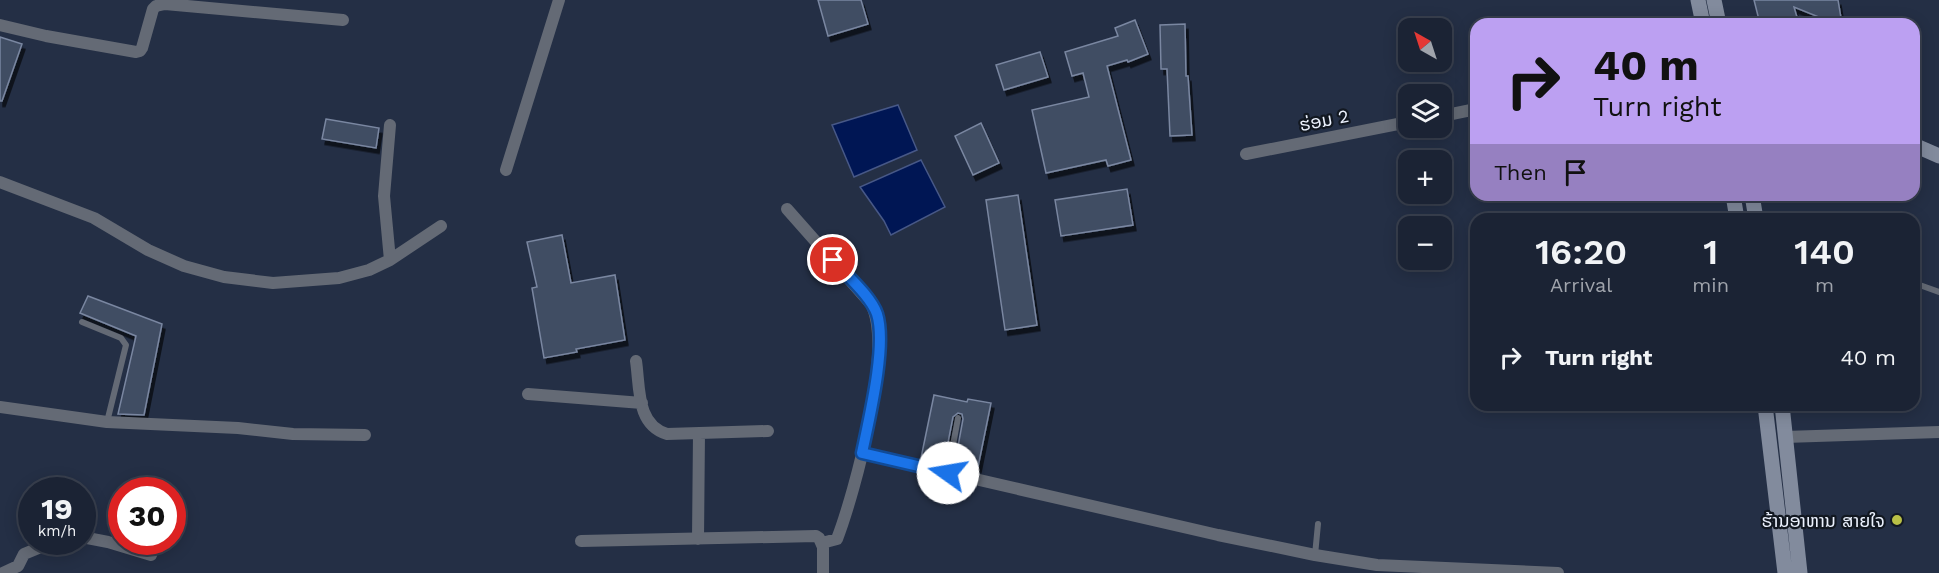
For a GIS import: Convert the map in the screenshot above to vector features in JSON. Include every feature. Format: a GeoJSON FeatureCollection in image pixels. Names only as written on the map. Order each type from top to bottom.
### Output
{"type":"FeatureCollection","features":[{"type":"Feature","properties":{"kind":"main road"},"geometry":{"type":"LineString","coordinates":[[1698,0],[1702,18]]}},
{"type":"Feature","properties":{"kind":"main road"},"geometry":{"type":"LineString","coordinates":[[1714,0],[1718,18]]}},
{"type":"Feature","properties":{"kind":"main road"},"geometry":{"type":"LineString","coordinates":[[1920,148],[1939,156]]}},
{"type":"Feature","properties":{"kind":"main road"},"geometry":{"type":"LineString","coordinates":[[1766,411],[1785,573]]}},
{"type":"Feature","properties":{"kind":"main road"},"geometry":{"type":"LineString","coordinates":[[1783,411],[1800,573]]}},
{"type":"Feature","properties":{"kind":"street"},"geometry":{"type":"LineString","coordinates":[[506,170],[559,0]]}},
{"type":"Feature","properties":{"kind":"street"},"geometry":{"type":"LineString","coordinates":[[0,25],[46,36],[136,52],[142,48],[153,9],[165,4],[343,20]]}},
{"type":"Feature","properties":{"kind":"street"},"geometry":{"type":"LineString","coordinates":[[1452,114],[1470,110]]}},
{"type":"Feature","properties":{"kind":"street","name":"ຮ່ອມ 2"},"geometry":{"type":"LineString","coordinates":[[1246,154],[1398,124]]}},
{"type":"Feature","properties":{"kind":"street"},"geometry":{"type":"LineString","coordinates":[[390,125],[384,196],[390,260]]}},
{"type":"Feature","properties":{"kind":"street"},"geometry":{"type":"LineString","coordinates":[[0,182],[94,218],[148,250],[184,266],[224,278],[273,283],[339,278],[369,270],[390,260],[441,226]]}},
{"type":"Feature","properties":{"kind":"street"},"geometry":{"type":"LineString","coordinates":[[787,209],[863,294],[876,314],[879,344],[874,397],[862,453],[837,539],[822,543]]}},
{"type":"Feature","properties":{"kind":"street"},"geometry":{"type":"LineString","coordinates":[[636,361],[644,414],[647,421],[658,432],[667,434],[768,431]]}},
{"type":"Feature","properties":{"kind":"street"},"geometry":{"type":"LineString","coordinates":[[528,394],[642,403]]}},
{"type":"Feature","properties":{"kind":"street"},"geometry":{"type":"LineString","coordinates":[[0,407],[106,422],[238,428],[293,434],[365,435]]}},
{"type":"Feature","properties":{"kind":"street"},"geometry":{"type":"LineString","coordinates":[[1785,436],[1939,432]]}},
{"type":"Feature","properties":{"kind":"street"},"geometry":{"type":"LineString","coordinates":[[698,539],[699,433]]}},
{"type":"Feature","properties":{"kind":"street"},"geometry":{"type":"LineString","coordinates":[[862,453],[1315,555],[1358,567],[1377,565],[1558,573]]}},
{"type":"Feature","properties":{"kind":"street"},"geometry":{"type":"LineString","coordinates":[[581,541],[816,536],[822,543],[823,573]]}},
{"type":"Feature","properties":{"kind":"street"},"geometry":{"type":"LineString","coordinates":[[3,573],[18,566],[24,555]]}},
{"type":"Feature","properties":{"kind":"lane"},"geometry":{"type":"LineString","coordinates":[[1920,285],[1939,292]]}},
{"type":"Feature","properties":{"kind":"lane"},"geometry":{"type":"LineString","coordinates":[[82,322],[121,338],[126,345],[106,422]]}},
{"type":"Feature","properties":{"kind":"lane"},"geometry":{"type":"LineString","coordinates":[[948,473],[958,417]]}},
{"type":"Feature","properties":{"kind":"lane"},"geometry":{"type":"LineString","coordinates":[[1315,555],[1318,524]]}},
{"type":"Feature","properties":{"kind":"shaded area"},"geometry":{"type":"Polygon","coordinates":[[[898,105],[917,150],[854,177],[832,125],[898,105]]]}},
{"type":"Feature","properties":{"kind":"shaded area"},"geometry":{"type":"Polygon","coordinates":[[[921,160],[945,207],[891,235],[860,187],[921,160]]]}},
{"type":"Feature","properties":{"kind":"building"},"geometry":{"type":"Polygon","coordinates":[[[818,0],[861,0],[868,24],[828,36],[818,0]]]}},
{"type":"Feature","properties":{"kind":"building"},"geometry":{"type":"Polygon","coordinates":[[[1754,0],[1838,0],[1841,18],[1821,18],[1794,7],[1797,18],[1758,18],[1754,0]]]}},
{"type":"Feature","properties":{"kind":"building"},"geometry":{"type":"Polygon","coordinates":[[[1135,20],[1148,54],[1128,62],[1127,60],[1107,66],[1131,160],[1108,166],[1106,160],[1046,173],[1032,110],[1089,97],[1083,73],[1072,76],[1065,52],[1118,36],[1115,28],[1135,20]]]}},
{"type":"Feature","properties":{"kind":"building"},"geometry":{"type":"Polygon","coordinates":[[[1185,24],[1186,76],[1188,76],[1192,135],[1170,136],[1167,69],[1161,69],[1160,25],[1185,24]]]}},
{"type":"Feature","properties":{"kind":"building"},"geometry":{"type":"Polygon","coordinates":[[[0,37],[22,44],[2,101],[0,101],[0,37]]]}},
{"type":"Feature","properties":{"kind":"building"},"geometry":{"type":"Polygon","coordinates":[[[1040,52],[1048,77],[1004,90],[996,65],[1040,52]]]}},
{"type":"Feature","properties":{"kind":"building"},"geometry":{"type":"Polygon","coordinates":[[[326,119],[379,128],[376,148],[322,139],[326,119]]]}},
{"type":"Feature","properties":{"kind":"building"},"geometry":{"type":"Polygon","coordinates":[[[981,123],[999,163],[973,175],[955,136],[981,123]]]}},
{"type":"Feature","properties":{"kind":"building"},"geometry":{"type":"Polygon","coordinates":[[[1127,189],[1133,225],[1061,236],[1055,200],[1127,189]]]}},
{"type":"Feature","properties":{"kind":"building"},"geometry":{"type":"Polygon","coordinates":[[[1018,195],[1037,325],[1005,330],[986,200],[1018,195]]]}},
{"type":"Feature","properties":{"kind":"building"},"geometry":{"type":"Polygon","coordinates":[[[562,235],[571,283],[615,275],[625,340],[576,349],[577,352],[544,358],[532,288],[537,287],[527,242],[562,235]]]}},
{"type":"Feature","properties":{"kind":"building"},"geometry":{"type":"Polygon","coordinates":[[[88,296],[162,324],[144,415],[118,414],[136,336],[80,313],[88,296]]]}},
{"type":"Feature","properties":{"kind":"building"},"geometry":{"type":"Polygon","coordinates":[[[934,395],[967,402],[968,399],[991,403],[978,467],[955,463],[963,419],[962,414],[958,413],[953,417],[944,463],[921,458],[934,395]]]}},
{"type":"Feature","properties":{"kind":"place","name":"ຮ້ານອາຫານ ສາຍໃຈ"},"geometry":{"type":"Point","coordinates":[1897,520]}},
{"type":"Feature","properties":{"kind":"route"},"geometry":{"type":"LineString","coordinates":[[833,260],[872,304],[879,327],[874,397],[862,453],[948,473]]}}]}
